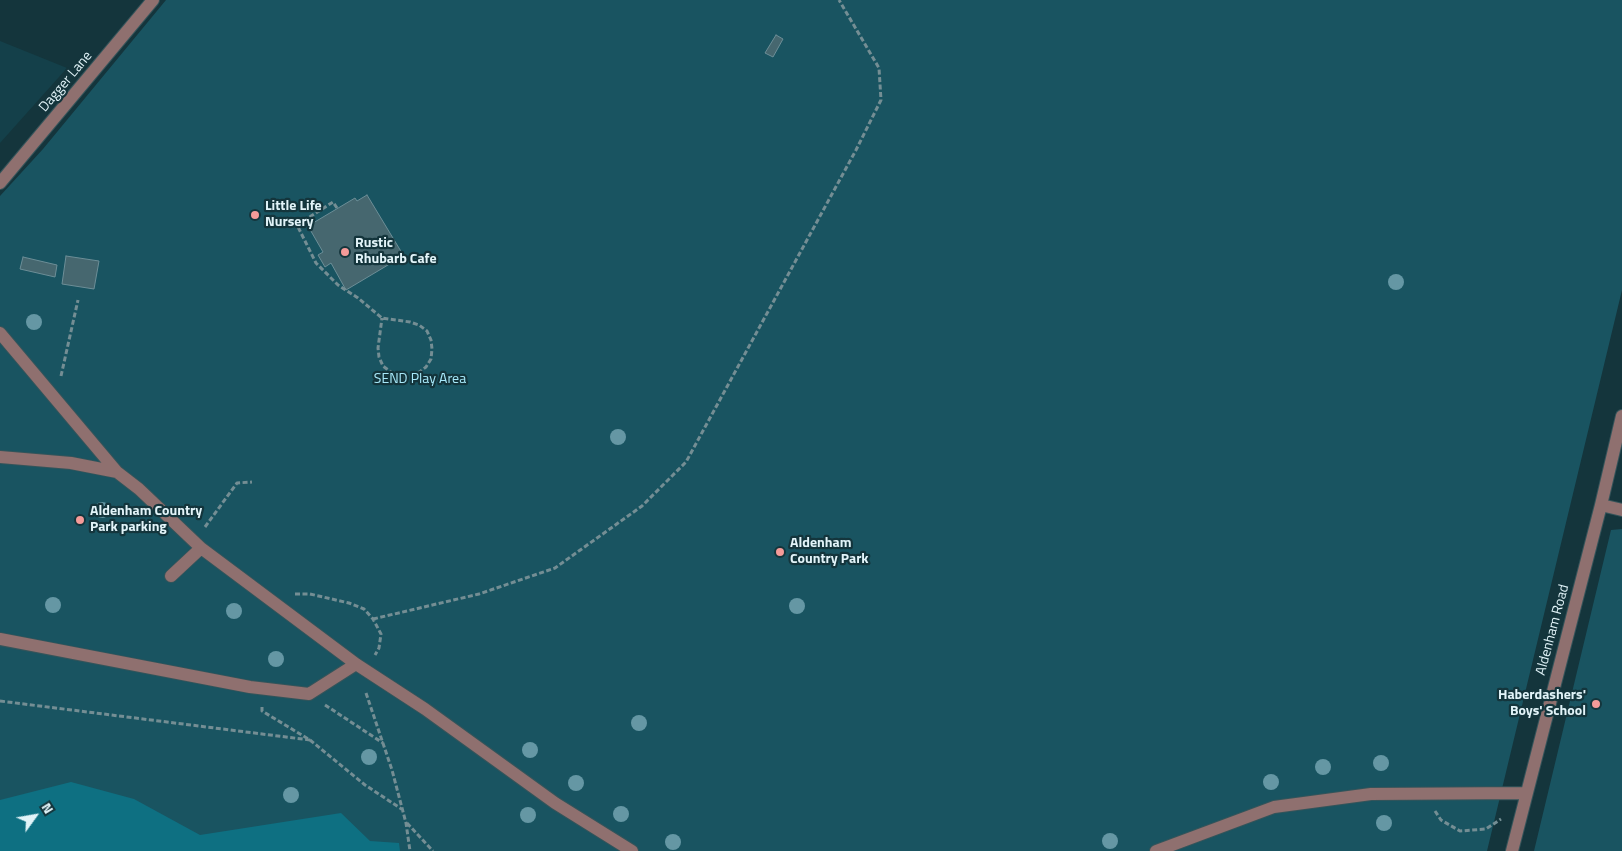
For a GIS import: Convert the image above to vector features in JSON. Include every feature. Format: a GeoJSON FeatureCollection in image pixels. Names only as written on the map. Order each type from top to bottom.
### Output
{"type":"FeatureCollection","features":[{"type":"Feature","properties":{"kind":"street","name":"Dagger Lane"},"geometry":{"type":"LineString","coordinates":[[0,183],[154,0]]}},
{"type":"Feature","properties":{"kind":"street"},"geometry":{"type":"LineString","coordinates":[[0,333],[117,472],[140,490],[198,545],[362,667],[555,803],[632,851]]}},
{"type":"Feature","properties":{"kind":"street","name":"Aldenham Road"},"geometry":{"type":"LineString","coordinates":[[1512,851],[1622,416]]}},
{"type":"Feature","properties":{"kind":"street"},"geometry":{"type":"LineString","coordinates":[[0,457],[71,463],[117,472]]}},
{"type":"Feature","properties":{"kind":"street"},"geometry":{"type":"LineString","coordinates":[[1601,505],[1622,510]]}},
{"type":"Feature","properties":{"kind":"street"},"geometry":{"type":"LineString","coordinates":[[171,576],[198,545]]}},
{"type":"Feature","properties":{"kind":"street"},"geometry":{"type":"LineString","coordinates":[[0,639],[260,688],[309,694],[362,667]]}},
{"type":"Feature","properties":{"kind":"street"},"geometry":{"type":"LineString","coordinates":[[1156,851],[1274,807],[1371,794],[1429,794],[1524,799]]}},
{"type":"Feature","properties":{"kind":"path"},"geometry":{"type":"LineString","coordinates":[[373,619],[479,594],[555,568],[642,506],[686,462],[856,150],[881,100],[879,68],[839,0]]}},
{"type":"Feature","properties":{"kind":"path"},"geometry":{"type":"LineString","coordinates":[[337,208],[333,202],[297,225],[316,263],[338,285],[358,298],[382,318],[410,322],[419,325],[427,331],[432,349],[426,367],[418,373],[409,376],[399,376],[383,366],[378,348],[382,318]]}},
{"type":"Feature","properties":{"kind":"path"},"geometry":{"type":"LineString","coordinates":[[56,399],[78,300]]}},
{"type":"Feature","properties":{"kind":"path"},"geometry":{"type":"LineString","coordinates":[[198,545],[237,483],[252,482]]}},
{"type":"Feature","properties":{"kind":"path"},"geometry":{"type":"LineString","coordinates":[[264,594],[310,594],[349,603],[364,609],[373,619],[381,634],[379,648],[362,667],[403,810],[410,851]]}},
{"type":"Feature","properties":{"kind":"path"},"geometry":{"type":"LineString","coordinates":[[260,688],[262,711],[310,740],[365,785],[403,810]]}},
{"type":"Feature","properties":{"kind":"path"},"geometry":{"type":"LineString","coordinates":[[309,694],[383,744]]}},
{"type":"Feature","properties":{"kind":"path"},"geometry":{"type":"LineString","coordinates":[[0,701],[310,740]]}},
{"type":"Feature","properties":{"kind":"path"},"geometry":{"type":"LineString","coordinates":[[1429,794],[1432,806],[1441,820],[1460,831],[1486,829],[1524,799]]}},
{"type":"Feature","properties":{"kind":"path"},"geometry":{"type":"LineString","coordinates":[[406,823],[433,851]]}},
{"type":"Feature","properties":{"kind":"shaded area"},"geometry":{"type":"Polygon","coordinates":[[[0,41],[67,68],[0,143],[0,41]]]}},
{"type":"Feature","properties":{"kind":"shaded area"},"geometry":{"type":"Polygon","coordinates":[[[71,782],[134,799],[200,835],[341,813],[370,841],[399,843],[400,851],[0,851],[0,800],[71,782]]]}},
{"type":"Feature","properties":{"kind":"green space","name":"Aldenham Country Park"},"geometry":{"type":"Polygon","coordinates":[[[166,0],[1622,0],[1622,290],[1487,851],[0,851],[0,196],[43,149],[166,0]]]}},
{"type":"Feature","properties":{"kind":"green space","name":"Haberdashers' Boys' School"},"geometry":{"type":"Polygon","coordinates":[[[1622,529],[1622,851],[1534,851],[1611,530],[1622,529]]]}},
{"type":"Feature","properties":{"kind":"building"},"geometry":{"type":"Polygon","coordinates":[[[776,35],[783,39],[773,57],[765,53],[776,35]]]}},
{"type":"Feature","properties":{"kind":"building"},"geometry":{"type":"Polygon","coordinates":[[[367,195],[402,253],[391,259],[393,262],[346,290],[331,263],[325,267],[318,255],[323,252],[308,226],[355,198],[357,201],[367,195]]]}},
{"type":"Feature","properties":{"kind":"building"},"geometry":{"type":"Polygon","coordinates":[[[66,256],[99,261],[94,289],[62,284],[66,256]]]}},
{"type":"Feature","properties":{"kind":"building"},"geometry":{"type":"Polygon","coordinates":[[[23,257],[57,265],[55,277],[20,269],[23,257]]]}},
{"type":"Feature","properties":{"kind":"place","name":"Little Life Nursery"},"geometry":{"type":"Point","coordinates":[255,215]}},
{"type":"Feature","properties":{"kind":"place","name":"Rustic Rhubarb Cafe"},"geometry":{"type":"Point","coordinates":[345,252]}},
{"type":"Feature","properties":{"kind":"place","name":"Aldenham Country Park parking"},"geometry":{"type":"Point","coordinates":[80,520]}},
{"type":"Feature","properties":{"kind":"place","name":"Aldenham Country Park"},"geometry":{"type":"Point","coordinates":[780,552]}},
{"type":"Feature","properties":{"kind":"place","name":"Haberdashers' Boys' School"},"geometry":{"type":"Point","coordinates":[1596,704]}},
{"type":"Feature","properties":{"kind":"park label","name":"SEND Play Area"},"geometry":{"type":"Point","coordinates":[420,380]}}]}
